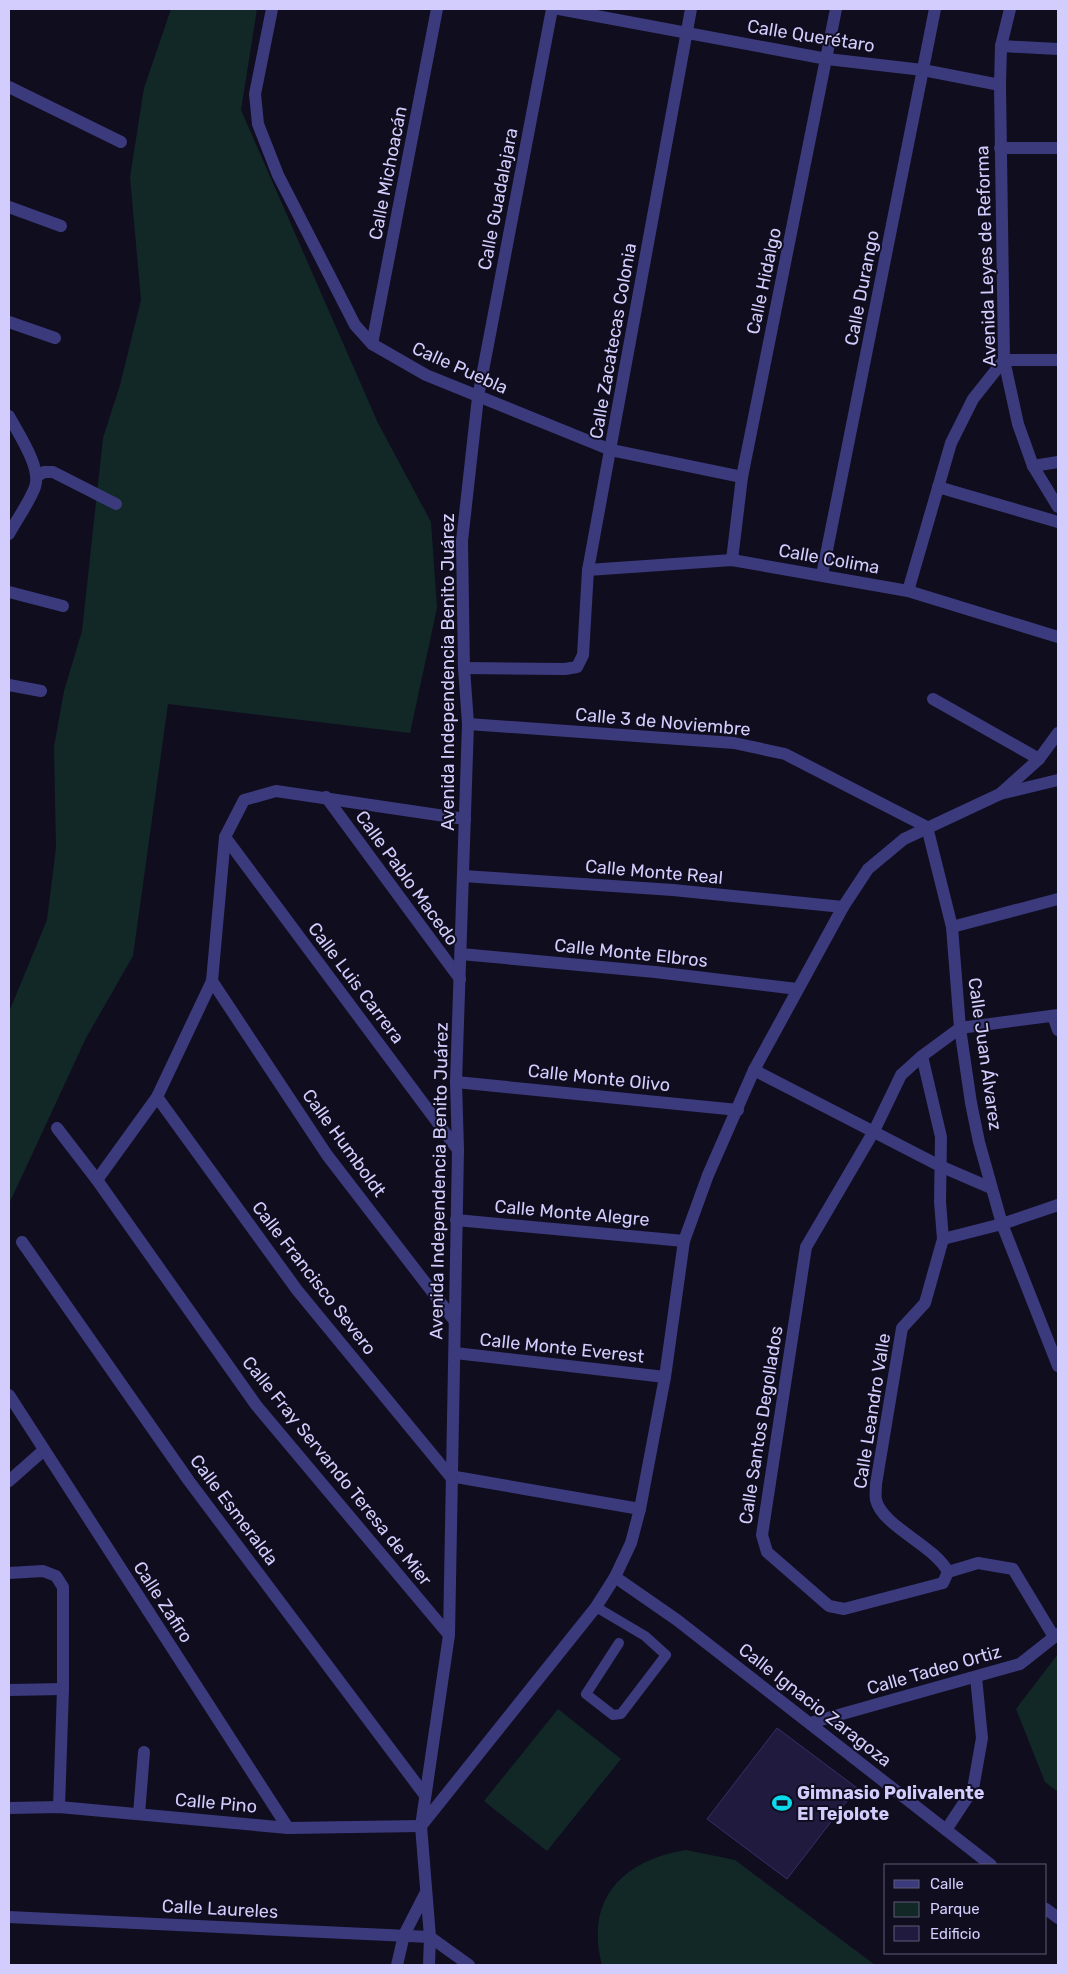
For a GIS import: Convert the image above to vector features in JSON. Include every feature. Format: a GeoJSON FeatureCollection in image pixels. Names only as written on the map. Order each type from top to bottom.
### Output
{"type":"FeatureCollection","features":[{"type":"Feature","properties":{"kind":"street","name":"Calle Puebla"},"geometry":{"type":"LineString","coordinates":[[272,9],[255,94],[258,124],[278,174],[355,325],[372,344],[426,376],[611,450],[742,477]]}},
{"type":"Feature","properties":{"kind":"street","name":"Calle Michoacán"},"geometry":{"type":"LineString","coordinates":[[372,344],[437,9]]}},
{"type":"Feature","properties":{"kind":"street","name":"Calle Guadalajara"},"geometry":{"type":"LineString","coordinates":[[478,397],[552,9]]}},
{"type":"Feature","properties":{"kind":"street","name":"Calle Querétaro"},"geometry":{"type":"LineString","coordinates":[[559,9],[827,59],[923,70],[1000,85]]}},
{"type":"Feature","properties":{"kind":"street","name":"Calle Zacatecas Colonia"},"geometry":{"type":"LineString","coordinates":[[464,668],[565,669],[577,666],[583,655],[588,570],[691,9]]}},
{"type":"Feature","properties":{"kind":"street","name":"Calle Hidalgo"},"geometry":{"type":"LineString","coordinates":[[732,560],[742,477],[836,9]]}},
{"type":"Feature","properties":{"kind":"street","name":"Calle Durango"},"geometry":{"type":"LineString","coordinates":[[822,575],[935,9]]}},
{"type":"Feature","properties":{"kind":"street","name":"Avenida Leyes de Reforma"},"geometry":{"type":"LineString","coordinates":[[1010,9],[1001,46],[1000,85],[1004,360],[1018,424],[1033,466],[1058,508]]}},
{"type":"Feature","properties":{"kind":"street"},"geometry":{"type":"LineString","coordinates":[[1001,46],[1058,49]]}},
{"type":"Feature","properties":{"kind":"street"},"geometry":{"type":"LineString","coordinates":[[9,87],[121,142]]}},
{"type":"Feature","properties":{"kind":"street"},"geometry":{"type":"LineString","coordinates":[[1000,148],[1058,148]]}},
{"type":"Feature","properties":{"kind":"street"},"geometry":{"type":"LineString","coordinates":[[9,207],[61,226]]}},
{"type":"Feature","properties":{"kind":"street"},"geometry":{"type":"LineString","coordinates":[[9,322],[55,338]]}},
{"type":"Feature","properties":{"kind":"street"},"geometry":{"type":"LineString","coordinates":[[908,591],[951,443],[973,399],[1004,360],[1058,360]]}},
{"type":"Feature","properties":{"kind":"street","name":"Avenida Independencia Benito Juárez"},"geometry":{"type":"LineString","coordinates":[[429,1965],[430,1937],[425,1894],[421,1826],[424,1794],[448,1635],[458,1150],[456,1082],[468,724],[464,668],[462,541],[478,397]]}},
{"type":"Feature","properties":{"kind":"street"},"geometry":{"type":"LineString","coordinates":[[9,416],[34,464],[37,476],[36,486],[9,534]]}},
{"type":"Feature","properties":{"kind":"street"},"geometry":{"type":"LineString","coordinates":[[1033,466],[1058,462]]}},
{"type":"Feature","properties":{"kind":"street"},"geometry":{"type":"LineString","coordinates":[[37,476],[44,472],[53,472],[116,504]]}},
{"type":"Feature","properties":{"kind":"street"},"geometry":{"type":"LineString","coordinates":[[938,487],[1058,522]]}},
{"type":"Feature","properties":{"kind":"street","name":"Calle Colima"},"geometry":{"type":"LineString","coordinates":[[588,570],[732,560],[908,591],[1058,637]]}},
{"type":"Feature","properties":{"kind":"street"},"geometry":{"type":"LineString","coordinates":[[9,592],[63,606]]}},
{"type":"Feature","properties":{"kind":"street"},"geometry":{"type":"LineString","coordinates":[[9,685],[41,691]]}},
{"type":"Feature","properties":{"kind":"street"},"geometry":{"type":"LineString","coordinates":[[933,698],[1039,759]]}},
{"type":"Feature","properties":{"kind":"street","name":"Calle 3 de Noviembre"},"geometry":{"type":"LineString","coordinates":[[468,724],[734,743],[784,754],[926,827]]}},
{"type":"Feature","properties":{"kind":"street"},"geometry":{"type":"LineString","coordinates":[[1000,794],[1039,759],[1058,733]]}},
{"type":"Feature","properties":{"kind":"street"},"geometry":{"type":"LineString","coordinates":[[421,1826],[596,1607],[615,1577],[631,1543],[640,1509],[664,1377],[684,1241],[708,1175],[754,1070],[843,907],[868,869],[904,838],[1000,794],[1058,780]]}},
{"type":"Feature","properties":{"kind":"street"},"geometry":{"type":"LineString","coordinates":[[97,1180],[157,1097],[212,981],[225,837],[244,800],[276,791],[465,819]]}},
{"type":"Feature","properties":{"kind":"street","name":"Calle Pablo Macedo"},"geometry":{"type":"LineString","coordinates":[[326,797],[460,980]]}},
{"type":"Feature","properties":{"kind":"street","name":"Calle Juan Álvarez"},"geometry":{"type":"LineString","coordinates":[[926,827],[952,926],[960,1028],[971,1103],[991,1188],[1002,1224],[1058,1366]]}},
{"type":"Feature","properties":{"kind":"street","name":"Calle Luis Carrera"},"geometry":{"type":"LineString","coordinates":[[225,837],[458,1150]]}},
{"type":"Feature","properties":{"kind":"street","name":"Calle Monte Real"},"geometry":{"type":"LineString","coordinates":[[463,876],[673,890],[843,907]]}},
{"type":"Feature","properties":{"kind":"street"},"geometry":{"type":"LineString","coordinates":[[952,926],[1058,899]]}},
{"type":"Feature","properties":{"kind":"street","name":"Calle Monte Elbros"},"geometry":{"type":"LineString","coordinates":[[461,954],[655,972],[797,989]]}},
{"type":"Feature","properties":{"kind":"street","name":"Calle Humboldt"},"geometry":{"type":"LineString","coordinates":[[212,981],[328,1155],[454,1320]]}},
{"type":"Feature","properties":{"kind":"street"},"geometry":{"type":"LineString","coordinates":[[960,1028],[1056,1015],[1058,1030]]}},
{"type":"Feature","properties":{"kind":"street","name":"Calle Santos Degollados"},"geometry":{"type":"LineString","coordinates":[[960,1028],[922,1056],[901,1075],[874,1131],[806,1247],[763,1526],[763,1545],[767,1552],[829,1606],[844,1609],[943,1583],[948,1572],[978,1563],[1013,1569],[1056,1635]]}},
{"type":"Feature","properties":{"kind":"street","name":"Calle Leandro Valle"},"geometry":{"type":"LineString","coordinates":[[922,1056],[941,1137],[940,1166],[943,1239],[925,1303],[902,1328],[876,1484],[876,1500],[885,1516],[942,1561],[948,1572]]}},
{"type":"Feature","properties":{"kind":"street"},"geometry":{"type":"LineString","coordinates":[[754,1070],[940,1166],[991,1188]]}},
{"type":"Feature","properties":{"kind":"street","name":"Calle Monte Olivo"},"geometry":{"type":"LineString","coordinates":[[456,1082],[738,1110]]}},
{"type":"Feature","properties":{"kind":"street","name":"Calle Francisco Severo"},"geometry":{"type":"LineString","coordinates":[[157,1097],[297,1290],[450,1476]]}},
{"type":"Feature","properties":{"kind":"street","name":"Calle Fray Servando Teresa de Mier"},"geometry":{"type":"LineString","coordinates":[[57,1128],[97,1180],[256,1405],[448,1635]]}},
{"type":"Feature","properties":{"kind":"street"},"geometry":{"type":"LineString","coordinates":[[943,1239],[1002,1224],[1058,1205]]}},
{"type":"Feature","properties":{"kind":"street","name":"Calle Monte Alegre"},"geometry":{"type":"LineString","coordinates":[[456,1220],[684,1241]]}},
{"type":"Feature","properties":{"kind":"street","name":"Calle Esmeralda"},"geometry":{"type":"LineString","coordinates":[[22,1242],[189,1481],[424,1794]]}},
{"type":"Feature","properties":{"kind":"street","name":"Calle Monte Everest"},"geometry":{"type":"LineString","coordinates":[[455,1354],[664,1377]]}},
{"type":"Feature","properties":{"kind":"street","name":"Calle Zafiro"},"geometry":{"type":"LineString","coordinates":[[9,1395],[288,1828]]}},
{"type":"Feature","properties":{"kind":"street"},"geometry":{"type":"LineString","coordinates":[[9,1480],[44,1450]]}},
{"type":"Feature","properties":{"kind":"street"},"geometry":{"type":"LineString","coordinates":[[450,1476],[640,1509]]}},
{"type":"Feature","properties":{"kind":"street"},"geometry":{"type":"LineString","coordinates":[[9,1573],[43,1571],[56,1576],[63,1587],[63,1689],[59,1807]]}},
{"type":"Feature","properties":{"kind":"street","name":"Calle Ignacio Zaragoza"},"geometry":{"type":"LineString","coordinates":[[615,1577],[677,1620],[990,1864]]}},
{"type":"Feature","properties":{"kind":"street","name":"Calle Tadeo Ortiz"},"geometry":{"type":"LineString","coordinates":[[810,1723],[1020,1664],[1056,1635]]}},
{"type":"Feature","properties":{"kind":"street"},"geometry":{"type":"LineString","coordinates":[[946,1830],[973,1789],[982,1738],[976,1677]]}},
{"type":"Feature","properties":{"kind":"street"},"geometry":{"type":"LineString","coordinates":[[9,1690],[63,1689]]}},
{"type":"Feature","properties":{"kind":"street"},"geometry":{"type":"LineString","coordinates":[[139,1814],[144,1752]]}},
{"type":"Feature","properties":{"kind":"street","name":"Calle Pino"},"geometry":{"type":"LineString","coordinates":[[9,1808],[59,1807],[288,1828],[421,1826]]}},
{"type":"Feature","properties":{"kind":"street"},"geometry":{"type":"LineString","coordinates":[[397,1965],[404,1935],[425,1894]]}},
{"type":"Feature","properties":{"kind":"street"},"geometry":{"type":"LineString","coordinates":[[1047,1910],[1058,1918]]}},
{"type":"Feature","properties":{"kind":"street","name":"Calle Laureles"},"geometry":{"type":"LineString","coordinates":[[9,1917],[430,1937]]}},
{"type":"Feature","properties":{"kind":"street"},"geometry":{"type":"LineString","coordinates":[[430,1937],[469,1965]]}},
{"type":"Feature","properties":{"kind":"lane"},"geometry":{"type":"LineString","coordinates":[[596,1607],[645,1636],[666,1655],[621,1714],[613,1715],[586,1694],[619,1643]]}},
{"type":"Feature","properties":{"kind":"green space"},"geometry":{"type":"Polygon","coordinates":[[[171,9],[257,9],[241,110],[378,423],[431,522],[437,608],[410,733],[168,704],[133,956],[86,1038],[9,1204],[9,1012],[47,920],[56,848],[54,747],[64,691],[82,631],[103,438],[120,385],[141,300],[130,177],[144,88],[171,9]]]}},
{"type":"Feature","properties":{"kind":"green space"},"geometry":{"type":"Polygon","coordinates":[[[1058,1654],[1058,1792],[1045,1782],[1016,1709],[1058,1654]]]}},
{"type":"Feature","properties":{"kind":"green space"},"geometry":{"type":"Polygon","coordinates":[[[558,1709],[621,1759],[547,1851],[484,1801],[558,1709]]]}},
{"type":"Feature","properties":{"kind":"green space"},"geometry":{"type":"Polygon","coordinates":[[[686,1850],[735,1860],[875,1965],[602,1965],[598,1941],[599,1920],[604,1902],[614,1886],[627,1873],[644,1863],[664,1855],[686,1850]]]}},
{"type":"Feature","properties":{"kind":"building","name":"Gimnasio Polivalente El Tejolote"},"geometry":{"type":"Polygon","coordinates":[[[777,1728],[857,1788],[787,1879],[707,1819],[777,1728]]]}},
{"type":"Feature","properties":{"kind":"place","name":"Gimnasio Polivalente El Tejolote"},"geometry":{"type":"Point","coordinates":[782,1803]}}]}
